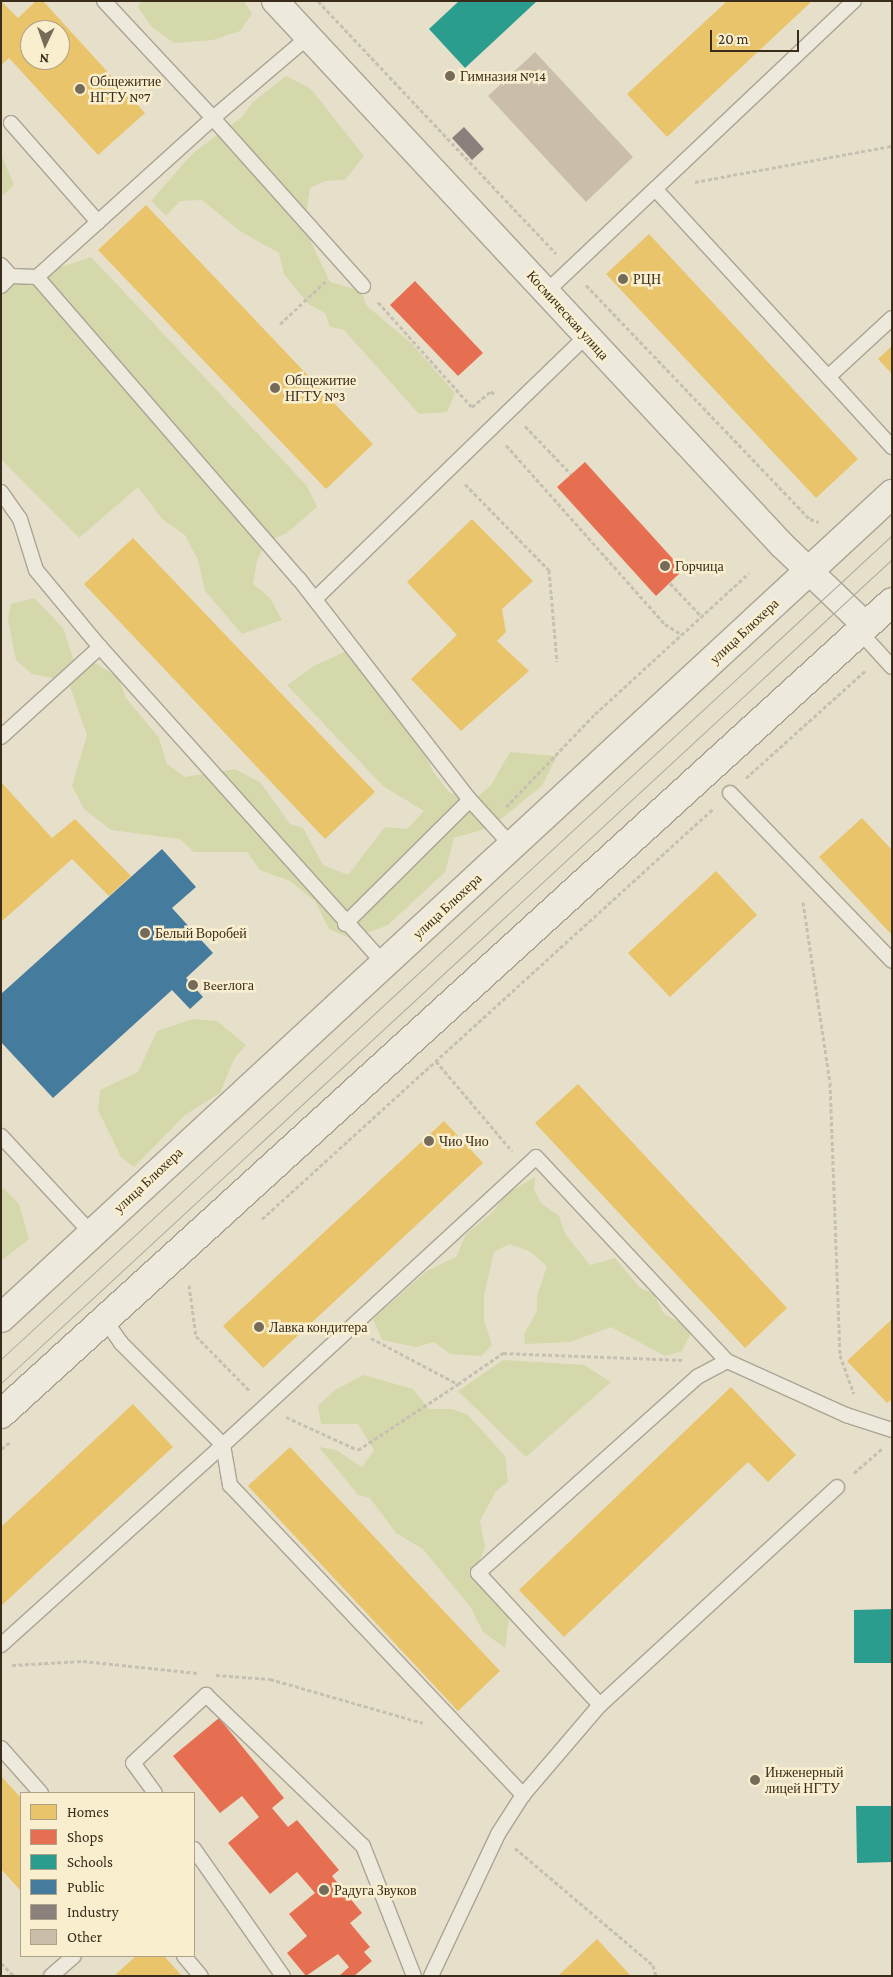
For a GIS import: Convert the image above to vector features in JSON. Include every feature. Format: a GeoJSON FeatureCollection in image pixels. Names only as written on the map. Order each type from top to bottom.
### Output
{"type":"FeatureCollection","features":[{"type":"Feature","properties":{"kind":"street","name":"Космическая улица"},"geometry":{"type":"LineString","coordinates":[[275,1],[307,38],[863,628]]}},
{"type":"Feature","properties":{"kind":"street","name":"улица Блюхера"},"geometry":{"type":"LineString","coordinates":[[1,1318],[892,494]]}},
{"type":"Feature","properties":{"kind":"street"},"geometry":{"type":"LineString","coordinates":[[1,1414],[892,602]]}},
{"type":"Feature","properties":{"kind":"lane"},"geometry":{"type":"LineString","coordinates":[[104,1],[213,118],[342,266],[363,286]]}},
{"type":"Feature","properties":{"kind":"lane"},"geometry":{"type":"LineString","coordinates":[[547,291],[854,1]]}},
{"type":"Feature","properties":{"kind":"lane"},"geometry":{"type":"LineString","coordinates":[[1,265],[12,276],[37,277],[213,118],[307,38]]}},
{"type":"Feature","properties":{"kind":"lane"},"geometry":{"type":"LineString","coordinates":[[11,123],[98,222]]}},
{"type":"Feature","properties":{"kind":"lane"},"geometry":{"type":"LineString","coordinates":[[656,189],[892,447]]}},
{"type":"Feature","properties":{"kind":"lane"},"geometry":{"type":"LineString","coordinates":[[1,286],[12,276]]}},
{"type":"Feature","properties":{"kind":"lane"},"geometry":{"type":"LineString","coordinates":[[37,277],[315,599],[470,800],[512,846]]}},
{"type":"Feature","properties":{"kind":"lane"},"geometry":{"type":"LineString","coordinates":[[828,378],[892,318]]}},
{"type":"Feature","properties":{"kind":"lane"},"geometry":{"type":"LineString","coordinates":[[315,599],[489,426],[587,336]]}},
{"type":"Feature","properties":{"kind":"lane"},"geometry":{"type":"LineString","coordinates":[[1,492],[20,519],[36,570],[100,647],[345,924],[384,964]]}},
{"type":"Feature","properties":{"kind":"lane"},"geometry":{"type":"LineString","coordinates":[[863,628],[892,667]]}},
{"type":"Feature","properties":{"kind":"lane"},"geometry":{"type":"LineString","coordinates":[[1,738],[100,647]]}},
{"type":"Feature","properties":{"kind":"lane"},"geometry":{"type":"LineString","coordinates":[[730,793],[892,961]]}},
{"type":"Feature","properties":{"kind":"lane"},"geometry":{"type":"LineString","coordinates":[[345,924],[470,800]]}},
{"type":"Feature","properties":{"kind":"lane"},"geometry":{"type":"LineString","coordinates":[[1,1136],[92,1234]]}},
{"type":"Feature","properties":{"kind":"lane"},"geometry":{"type":"LineString","coordinates":[[1,1645],[223,1445],[536,1157],[727,1361],[864,1421],[892,1430]]}},
{"type":"Feature","properties":{"kind":"lane"},"geometry":{"type":"LineString","coordinates":[[105,1320],[121,1343],[223,1445],[230,1485],[523,1796]]}},
{"type":"Feature","properties":{"kind":"lane"},"geometry":{"type":"LineString","coordinates":[[600,1706],[478,1573],[697,1377],[727,1361]]}},
{"type":"Feature","properties":{"kind":"lane"},"geometry":{"type":"LineString","coordinates":[[431,1976],[498,1834],[523,1796],[600,1706],[837,1487]]}},
{"type":"Feature","properties":{"kind":"lane"},"geometry":{"type":"LineString","coordinates":[[154,1792],[133,1763],[206,1695],[364,1846],[414,1976]]}},
{"type":"Feature","properties":{"kind":"lane"},"geometry":{"type":"LineString","coordinates":[[1,1748],[39,1792]]}},
{"type":"Feature","properties":{"kind":"lane"},"geometry":{"type":"LineString","coordinates":[[195,1850],[283,1976]]}},
{"type":"Feature","properties":{"kind":"lane"},"geometry":{"type":"LineString","coordinates":[[51,1976],[73,1957]]}},
{"type":"Feature","properties":{"kind":"lane"},"geometry":{"type":"LineString","coordinates":[[185,1957],[202,1976]]}},
{"type":"Feature","properties":{"kind":"path"},"geometry":{"type":"LineString","coordinates":[[656,189],[892,146]]}},
{"type":"Feature","properties":{"kind":"path"},"geometry":{"type":"LineString","coordinates":[[280,324],[342,266]]}},
{"type":"Feature","properties":{"kind":"path"},"geometry":{"type":"LineString","coordinates":[[363,286],[665,624],[681,634]]}},
{"type":"Feature","properties":{"kind":"path"},"geometry":{"type":"LineString","coordinates":[[472,407],[491,391],[571,474]]}},
{"type":"Feature","properties":{"kind":"path"},"geometry":{"type":"LineString","coordinates":[[449,467],[549,570],[557,662]]}},
{"type":"Feature","properties":{"kind":"path"},"geometry":{"type":"LineString","coordinates":[[670,583],[702,617]]}},
{"type":"Feature","properties":{"kind":"path"},"geometry":{"type":"LineString","coordinates":[[794,860],[812,940],[830,1083],[840,1355],[864,1421]]}},
{"type":"Feature","properties":{"kind":"path"},"geometry":{"type":"LineString","coordinates":[[436,1061],[525,1167]]}},
{"type":"Feature","properties":{"kind":"path"},"geometry":{"type":"LineString","coordinates":[[357,1322],[377,1344],[458,1384],[503,1353],[727,1361]]}},
{"type":"Feature","properties":{"kind":"path"},"geometry":{"type":"LineString","coordinates":[[837,1487],[886,1446]]}},
{"type":"Feature","properties":{"kind":"path"},"geometry":{"type":"LineString","coordinates":[[1,1666],[83,1662],[203,1674]]}},
{"type":"Feature","properties":{"kind":"path"},"geometry":{"type":"LineString","coordinates":[[212,1674],[270,1679],[395,1718],[460,1729]]}},
{"type":"Feature","properties":{"kind":"path"},"geometry":{"type":"LineString","coordinates":[[498,1834],[653,1966],[656,1976]]}},
{"type":"Feature","properties":{"kind":"path"},"geometry":{"type":"LineString","coordinates":[[1,1963],[14,1976]]}},
{"type":"Feature","properties":{"kind":"green space"},"geometry":{"type":"Polygon","coordinates":[[[141,1],[244,1],[252,14],[240,31],[213,40],[174,43],[152,27],[138,7],[141,1]]]}},
{"type":"Feature","properties":{"kind":"green space"},"geometry":{"type":"Polygon","coordinates":[[[286,76],[311,89],[364,156],[345,180],[325,181],[310,188],[304,227],[330,282],[361,291],[367,306],[412,344],[455,393],[447,412],[419,414],[344,330],[330,327],[325,313],[308,304],[284,274],[279,253],[240,231],[202,200],[180,201],[166,216],[151,201],[193,153],[241,118],[253,102],[286,76]]]}},
{"type":"Feature","properties":{"kind":"green space"},"geometry":{"type":"Polygon","coordinates":[[[1,154],[14,185],[1,197],[1,154]]]}},
{"type":"Feature","properties":{"kind":"green space"},"geometry":{"type":"Polygon","coordinates":[[[91,257],[307,486],[317,507],[287,533],[266,542],[257,560],[253,584],[270,598],[282,620],[242,634],[205,591],[198,560],[185,535],[162,519],[138,487],[79,538],[1,459],[1,296],[19,280],[24,285],[29,278],[91,257]]]}},
{"type":"Feature","properties":{"kind":"green space"},"geometry":{"type":"Polygon","coordinates":[[[34,598],[63,628],[74,661],[97,664],[118,677],[126,698],[159,738],[167,764],[185,777],[235,769],[260,782],[290,824],[303,828],[323,865],[348,875],[385,827],[407,829],[424,811],[383,786],[287,685],[314,666],[355,647],[398,691],[433,772],[450,793],[475,799],[491,785],[510,752],[557,756],[542,786],[491,827],[454,838],[445,872],[388,925],[352,939],[329,929],[315,901],[290,881],[260,870],[247,852],[194,852],[180,839],[111,830],[84,809],[72,786],[87,735],[68,681],[32,674],[16,660],[8,619],[11,604],[34,598]]]}},
{"type":"Feature","properties":{"kind":"green space"},"geometry":{"type":"Polygon","coordinates":[[[193,1019],[217,1021],[246,1045],[234,1059],[220,1093],[185,1115],[134,1167],[121,1157],[98,1110],[100,1090],[138,1072],[157,1031],[193,1019]]]}},
{"type":"Feature","properties":{"kind":"green space"},"geometry":{"type":"Polygon","coordinates":[[[535,1177],[534,1189],[541,1203],[559,1216],[565,1234],[590,1265],[615,1258],[640,1288],[653,1293],[664,1314],[693,1329],[682,1351],[665,1356],[611,1327],[570,1342],[525,1344],[524,1334],[537,1311],[537,1296],[547,1266],[529,1251],[509,1244],[494,1252],[484,1295],[484,1320],[492,1345],[481,1356],[450,1354],[434,1342],[416,1347],[382,1340],[373,1319],[427,1271],[456,1257],[466,1234],[492,1213],[507,1193],[535,1177]]]}},
{"type":"Feature","properties":{"kind":"green space"},"geometry":{"type":"Polygon","coordinates":[[[1,1186],[19,1204],[29,1239],[1,1261],[1,1186]]]}},
{"type":"Feature","properties":{"kind":"green space"},"geometry":{"type":"Polygon","coordinates":[[[503,1360],[584,1365],[611,1382],[526,1457],[458,1391],[503,1360]]]}},
{"type":"Feature","properties":{"kind":"green space"},"geometry":{"type":"Polygon","coordinates":[[[364,1375],[413,1389],[429,1409],[452,1409],[468,1415],[505,1456],[508,1482],[496,1491],[480,1521],[485,1547],[480,1560],[484,1591],[510,1612],[505,1648],[483,1632],[471,1608],[423,1549],[396,1533],[370,1498],[358,1495],[319,1447],[336,1450],[362,1467],[374,1450],[358,1424],[321,1424],[318,1406],[335,1390],[364,1375]]]}},
{"type":"Feature","properties":{"kind":"building: Homes","name":"Общежитие НГТУ №7"},"geometry":{"type":"Polygon","coordinates":[[[1,1],[18,18],[36,1],[43,1],[60,20],[20,20],[20,70],[9,58],[1,65],[1,1]]]}},
{"type":"Feature","properties":{"kind":"building: Homes"},"geometry":{"type":"Polygon","coordinates":[[[727,1],[812,1],[667,137],[627,94],[727,1]]]}},
{"type":"Feature","properties":{"kind":"building: Homes","name":"Общежитие НГТУ №7"},"geometry":{"type":"Polygon","coordinates":[[[70,31],[145,113],[98,155],[20,70],[70,70],[70,31]]]}},
{"type":"Feature","properties":{"kind":"building: Homes","name":"Общежитие НГТУ №3"},"geometry":{"type":"Polygon","coordinates":[[[146,205],[373,444],[326,489],[98,250],[146,205]]]}},
{"type":"Feature","properties":{"kind":"building: Homes"},"geometry":{"type":"Polygon","coordinates":[[[649,234],[858,459],[816,498],[606,274],[649,234]]]}},
{"type":"Feature","properties":{"kind":"building: Homes"},"geometry":{"type":"Polygon","coordinates":[[[892,346],[892,374],[878,359],[892,346]]]}},
{"type":"Feature","properties":{"kind":"building: Homes"},"geometry":{"type":"Polygon","coordinates":[[[472,519],[533,581],[502,609],[506,632],[497,641],[529,671],[461,731],[411,679],[457,635],[407,582],[472,519]]]}},
{"type":"Feature","properties":{"kind":"building: Homes"},"geometry":{"type":"Polygon","coordinates":[[[133,538],[375,792],[325,839],[84,584],[133,538]]]}},
{"type":"Feature","properties":{"kind":"building: Homes"},"geometry":{"type":"Polygon","coordinates":[[[1,782],[52,838],[75,819],[131,876],[109,896],[72,859],[1,922],[1,782]]]}},
{"type":"Feature","properties":{"kind":"building: Homes"},"geometry":{"type":"Polygon","coordinates":[[[862,818],[892,850],[892,935],[819,857],[862,818]]]}},
{"type":"Feature","properties":{"kind":"building: Homes"},"geometry":{"type":"Polygon","coordinates":[[[716,871],[757,915],[670,997],[628,953],[716,871]]]}},
{"type":"Feature","properties":{"kind":"building: Homes"},"geometry":{"type":"Polygon","coordinates":[[[578,1084],[787,1308],[745,1348],[535,1123],[578,1084]]]}},
{"type":"Feature","properties":{"kind":"building: Homes"},"geometry":{"type":"Polygon","coordinates":[[[444,1121],[483,1163],[263,1368],[223,1326],[444,1121]]]}},
{"type":"Feature","properties":{"kind":"building: Homes"},"geometry":{"type":"Polygon","coordinates":[[[892,1319],[892,1399],[887,1403],[847,1361],[892,1319]]]}},
{"type":"Feature","properties":{"kind":"building: Homes"},"geometry":{"type":"Polygon","coordinates":[[[731,1387],[796,1455],[768,1482],[748,1462],[564,1637],[519,1590],[731,1387]]]}},
{"type":"Feature","properties":{"kind":"building: Homes"},"geometry":{"type":"Polygon","coordinates":[[[133,1404],[173,1447],[1,1606],[1,1527],[133,1404]]]}},
{"type":"Feature","properties":{"kind":"building: Homes"},"geometry":{"type":"Polygon","coordinates":[[[290,1447],[500,1671],[458,1711],[248,1486],[290,1447]]]}},
{"type":"Feature","properties":{"kind":"building: Homes"},"geometry":{"type":"Polygon","coordinates":[[[1,1776],[20,1797],[20,1890],[1,1869],[1,1776]]]}},
{"type":"Feature","properties":{"kind":"building: Homes"},"geometry":{"type":"Polygon","coordinates":[[[597,1939],[631,1976],[558,1976],[597,1939]]]}},
{"type":"Feature","properties":{"kind":"building: Homes"},"geometry":{"type":"Polygon","coordinates":[[[135,1957],[165,1957],[182,1976],[114,1976],[135,1957]]]}},
{"type":"Feature","properties":{"kind":"building: Shops"},"geometry":{"type":"Polygon","coordinates":[[[415,281],[483,353],[458,376],[390,305],[415,281]]]}},
{"type":"Feature","properties":{"kind":"building: Shops"},"geometry":{"type":"Polygon","coordinates":[[[585,462],[683,570],[656,596],[557,487],[585,462]]]}},
{"type":"Feature","properties":{"kind":"building: Shops"},"geometry":{"type":"Polygon","coordinates":[[[219,1718],[284,1798],[272,1808],[288,1827],[297,1820],[339,1870],[332,1876],[362,1913],[350,1923],[370,1947],[364,1952],[372,1961],[354,1976],[339,1976],[349,1967],[338,1954],[306,1976],[287,1953],[307,1936],[289,1914],[315,1893],[297,1872],[270,1894],[228,1843],[259,1817],[242,1796],[220,1813],[173,1756],[219,1718]]]}},
{"type":"Feature","properties":{"kind":"building: Schools"},"geometry":{"type":"Polygon","coordinates":[[[459,1],[537,1],[465,68],[429,29],[459,1]]]}},
{"type":"Feature","properties":{"kind":"building: Schools"},"geometry":{"type":"Polygon","coordinates":[[[892,1609],[892,1663],[854,1663],[854,1610],[892,1609]]]}},
{"type":"Feature","properties":{"kind":"building: Schools","name":"Инженерный лицей НГТУ"},"geometry":{"type":"Polygon","coordinates":[[[856,1806],[892,1806],[892,1862],[857,1863],[856,1806]]]}},
{"type":"Feature","properties":{"kind":"building: Public"},"geometry":{"type":"Polygon","coordinates":[[[162,849],[196,887],[172,908],[213,953],[186,978],[203,997],[190,1009],[172,990],[53,1098],[1,1042],[1,994],[162,849]]]}},
{"type":"Feature","properties":{"kind":"building: Industry"},"geometry":{"type":"Polygon","coordinates":[[[464,127],[484,149],[472,160],[452,138],[464,127]]]}},
{"type":"Feature","properties":{"kind":"building: Other"},"geometry":{"type":"Polygon","coordinates":[[[535,52],[633,157],[586,202],[488,96],[535,52]]]}},
{"type":"Feature","properties":{"kind":"tram line"},"geometry":{"type":"LineString","coordinates":[[1,1359],[892,535]]}},
{"type":"Feature","properties":{"kind":"tram line"},"geometry":{"type":"LineString","coordinates":[[1,1383],[892,559]]}},
{"type":"Feature","properties":{"kind":"place","name":"Гимназия №14"},"geometry":{"type":"Point","coordinates":[450,76]}},
{"type":"Feature","properties":{"kind":"place","name":"Общежитие НГТУ №7"},"geometry":{"type":"Point","coordinates":[80,89]}},
{"type":"Feature","properties":{"kind":"place","name":"РЦН"},"geometry":{"type":"Point","coordinates":[623,279]}},
{"type":"Feature","properties":{"kind":"place","name":"Общежитие НГТУ №3"},"geometry":{"type":"Point","coordinates":[275,388]}},
{"type":"Feature","properties":{"kind":"place","name":"Горчица"},"geometry":{"type":"Point","coordinates":[665,566]}},
{"type":"Feature","properties":{"kind":"place","name":"Белый Воробей"},"geometry":{"type":"Point","coordinates":[145,933]}},
{"type":"Feature","properties":{"kind":"place","name":"Beerлога"},"geometry":{"type":"Point","coordinates":[193,985]}},
{"type":"Feature","properties":{"kind":"place","name":"Чио Чио"},"geometry":{"type":"Point","coordinates":[429,1141]}},
{"type":"Feature","properties":{"kind":"place","name":"Лавка кондитера"},"geometry":{"type":"Point","coordinates":[259,1327]}},
{"type":"Feature","properties":{"kind":"place","name":"Инженерный лицей НГТУ"},"geometry":{"type":"Point","coordinates":[755,1780]}},
{"type":"Feature","properties":{"kind":"place","name":"Радуга Звуков"},"geometry":{"type":"Point","coordinates":[324,1890]}}]}
